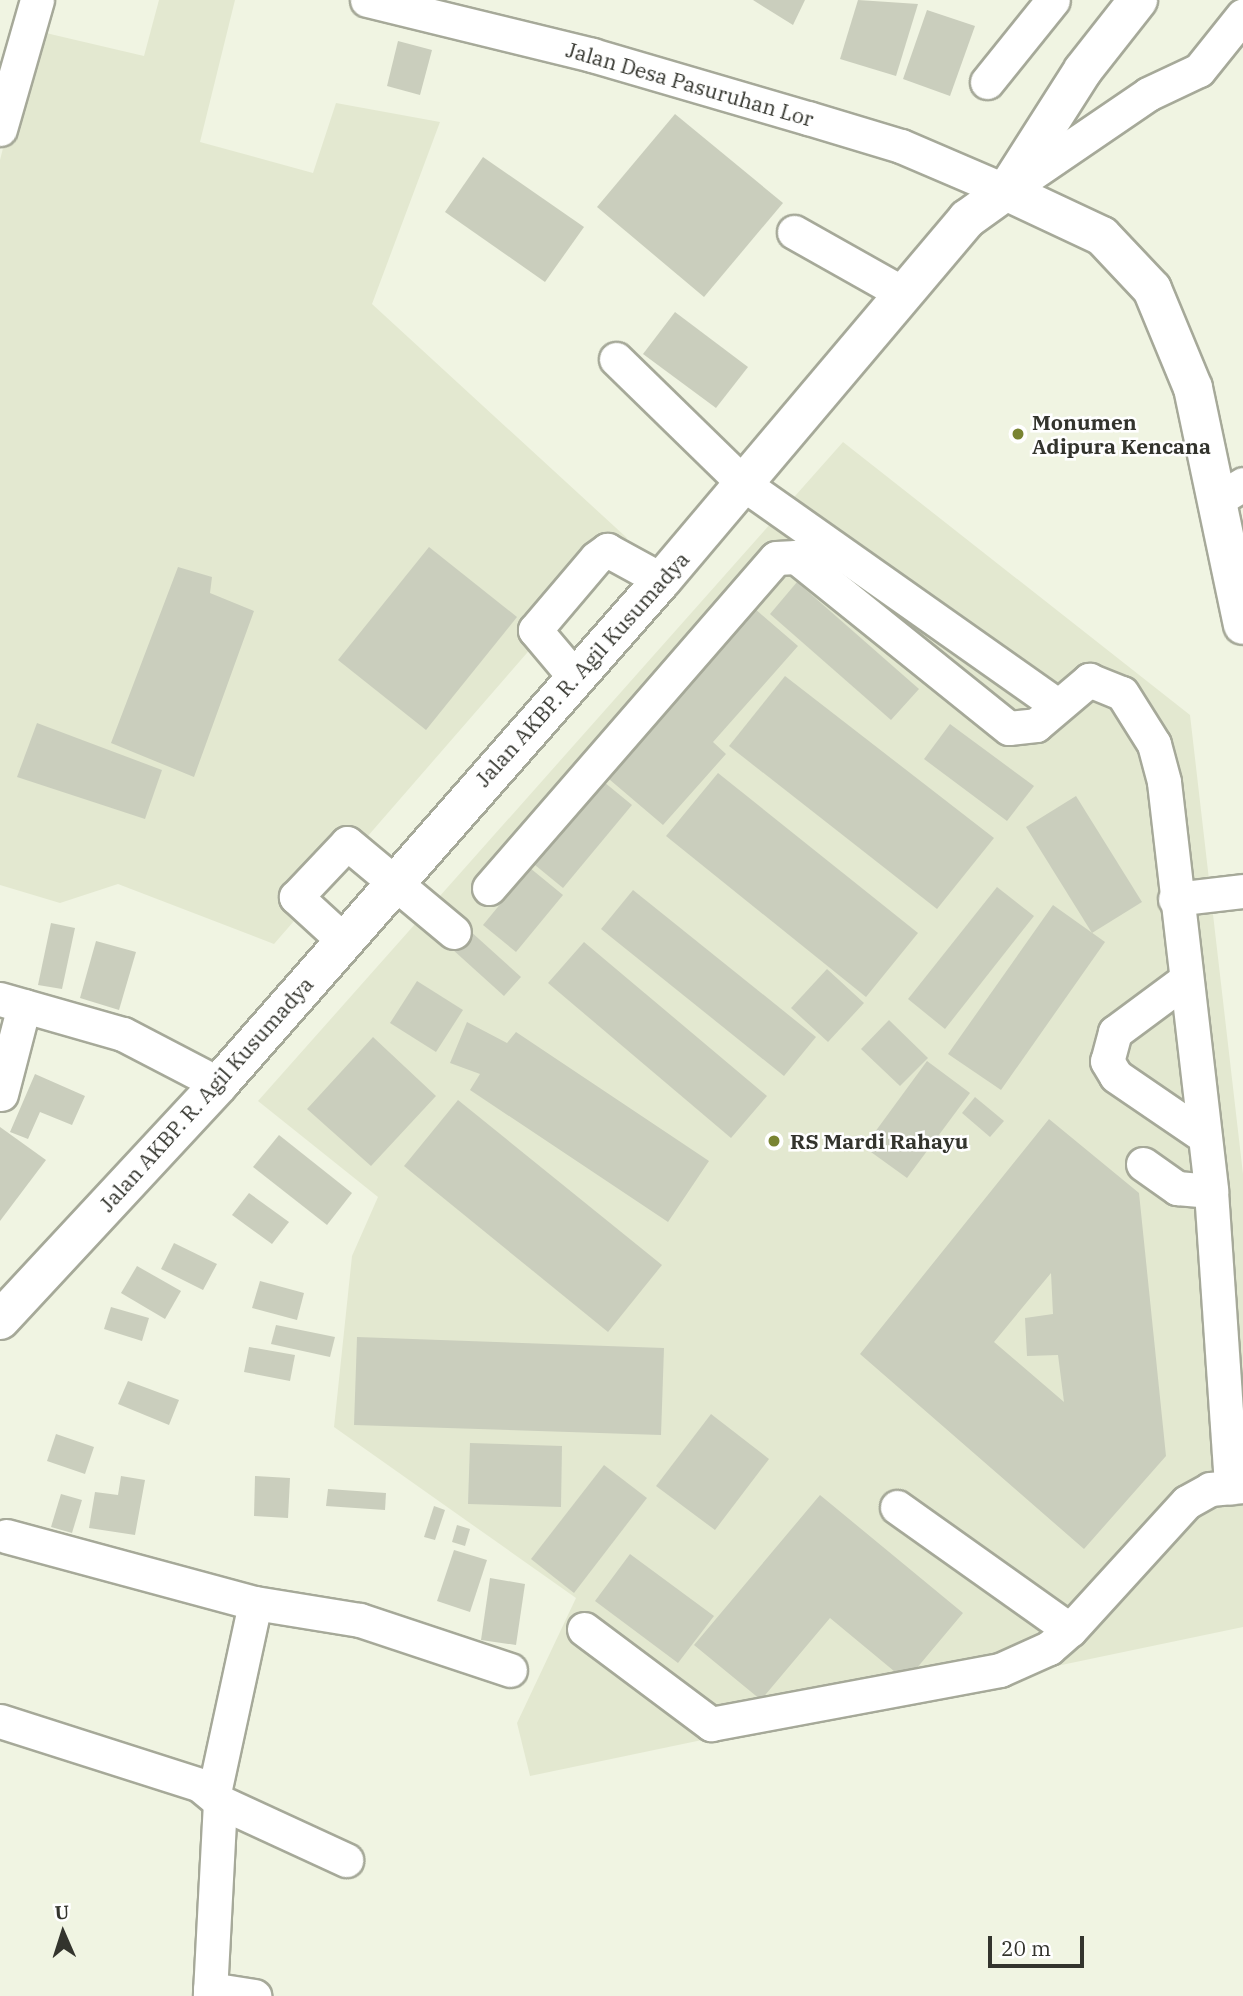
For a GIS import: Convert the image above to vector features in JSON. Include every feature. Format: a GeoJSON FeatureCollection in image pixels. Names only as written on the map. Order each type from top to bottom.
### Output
{"type":"FeatureCollection","features":[{"type":"Feature","properties":{"kind":"main road","name":"Jalan AKBP. R. Agil Kusumadya"},"geometry":{"type":"LineString","coordinates":[[0,1320],[219,1084],[573,676],[662,580],[967,219],[1006,191],[1083,70],[1134,1]]}},
{"type":"Feature","properties":{"kind":"main road"},"geometry":{"type":"LineString","coordinates":[[1006,191],[1102,236],[1152,289],[1193,388],[1231,491],[1243,625]]}},
{"type":"Feature","properties":{"kind":"street"},"geometry":{"type":"LineString","coordinates":[[0,129],[37,0]]}},
{"type":"Feature","properties":{"kind":"street","name":"Jalan Desa Pasuruhan Lor"},"geometry":{"type":"LineString","coordinates":[[367,0],[592,55],[861,134],[1006,191]]}},
{"type":"Feature","properties":{"kind":"street"},"geometry":{"type":"LineString","coordinates":[[987,82],[1053,0]]}},
{"type":"Feature","properties":{"kind":"street"},"geometry":{"type":"LineString","coordinates":[[1006,191],[1148,94],[1199,70],[1243,15]]}},
{"type":"Feature","properties":{"kind":"street"},"geometry":{"type":"LineString","coordinates":[[794,232],[904,294]]}},
{"type":"Feature","properties":{"kind":"street"},"geometry":{"type":"LineString","coordinates":[[584,1629],[711,1724],[1000,1670],[1049,1648],[1070,1630],[1187,1502],[1237,1486],[1212,1192],[1184,981],[1164,782],[1143,720],[1122,693],[1105,683],[1075,686],[1036,724],[1009,728],[806,545],[617,359]]}},
{"type":"Feature","properties":{"kind":"street"},"geometry":{"type":"LineString","coordinates":[[806,545],[1055,704]]}},
{"type":"Feature","properties":{"kind":"street"},"geometry":{"type":"LineString","coordinates":[[489,888],[771,560],[806,545]]}},
{"type":"Feature","properties":{"kind":"street"},"geometry":{"type":"LineString","coordinates":[[573,676],[535,630],[596,558],[607,550],[662,580]]}},
{"type":"Feature","properties":{"kind":"street"},"geometry":{"type":"LineString","coordinates":[[343,940],[298,905],[296,897],[338,846],[355,848],[393,883],[454,932]]}},
{"type":"Feature","properties":{"kind":"street"},"geometry":{"type":"LineString","coordinates":[[1175,899],[1243,891]]}},
{"type":"Feature","properties":{"kind":"street"},"geometry":{"type":"LineString","coordinates":[[1184,981],[1115,1032],[1107,1061],[1116,1076],[1204,1136]]}},
{"type":"Feature","properties":{"kind":"street"},"geometry":{"type":"LineString","coordinates":[[1,1094],[12,1002],[143,1042],[219,1084]]}},
{"type":"Feature","properties":{"kind":"street"},"geometry":{"type":"LineString","coordinates":[[1143,1164],[1177,1188],[1212,1192]]}},
{"type":"Feature","properties":{"kind":"street"},"geometry":{"type":"LineString","coordinates":[[897,1507],[1070,1630]]}},
{"type":"Feature","properties":{"kind":"street"},"geometry":{"type":"LineString","coordinates":[[6,1536],[255,1603],[360,1620],[510,1670]]}},
{"type":"Feature","properties":{"kind":"street"},"geometry":{"type":"LineString","coordinates":[[254,1996],[210,1993],[217,1798],[255,1603]]}},
{"type":"Feature","properties":{"kind":"street"},"geometry":{"type":"LineString","coordinates":[[0,1721],[217,1798],[346,1860]]}},
{"type":"Feature","properties":{"kind":"shaded area"},"geometry":{"type":"Polygon","coordinates":[[[159,0],[235,0],[200,142],[313,173],[336,103],[440,122],[372,304],[627,538],[274,944],[118,884],[60,903],[0,885],[0,160],[33,30],[144,56],[159,0]]]}},
{"type":"Feature","properties":{"kind":"shaded area","name":"RS Mardi Rahayu"},"geometry":{"type":"Polygon","coordinates":[[[843,442],[1190,715],[1243,1174],[1243,1627],[530,1776],[517,1723],[576,1598],[334,1427],[352,1256],[378,1197],[258,1101],[843,442]]]}},
{"type":"Feature","properties":{"kind":"building"},"geometry":{"type":"Polygon","coordinates":[[[753,0],[805,0],[793,25],[753,0]]]}},
{"type":"Feature","properties":{"kind":"building"},"geometry":{"type":"Polygon","coordinates":[[[858,0],[918,4],[896,76],[840,59],[858,0]]]}},
{"type":"Feature","properties":{"kind":"building"},"geometry":{"type":"Polygon","coordinates":[[[927,10],[975,26],[950,96],[903,79],[927,10]]]}},
{"type":"Feature","properties":{"kind":"building"},"geometry":{"type":"Polygon","coordinates":[[[398,41],[432,50],[420,95],[387,86],[398,41]]]}},
{"type":"Feature","properties":{"kind":"building"},"geometry":{"type":"Polygon","coordinates":[[[675,114],[783,203],[704,297],[597,207],[675,114]]]}},
{"type":"Feature","properties":{"kind":"building"},"geometry":{"type":"Polygon","coordinates":[[[483,157],[584,227],[545,282],[445,212],[483,157]]]}},
{"type":"Feature","properties":{"kind":"building"},"geometry":{"type":"Polygon","coordinates":[[[675,312],[748,367],[716,408],[643,354],[675,312]]]}},
{"type":"Feature","properties":{"kind":"building"},"geometry":{"type":"Polygon","coordinates":[[[429,547],[517,617],[426,730],[338,660],[429,547]]]}},
{"type":"Feature","properties":{"kind":"building"},"geometry":{"type":"Polygon","coordinates":[[[178,567],[212,577],[210,593],[254,611],[194,777],[111,743],[178,567]]]}},
{"type":"Feature","properties":{"kind":"building"},"geometry":{"type":"Polygon","coordinates":[[[797,582],[919,689],[891,720],[770,614],[797,582]]]}},
{"type":"Feature","properties":{"kind":"building"},"geometry":{"type":"Polygon","coordinates":[[[754,608],[798,646],[713,742],[726,754],[663,825],[596,768],[754,608]]]}},
{"type":"Feature","properties":{"kind":"building"},"geometry":{"type":"Polygon","coordinates":[[[785,676],[994,838],[937,909],[729,746],[785,676]]]}},
{"type":"Feature","properties":{"kind":"building"},"geometry":{"type":"Polygon","coordinates":[[[37,723],[162,770],[145,819],[17,777],[37,723]]]}},
{"type":"Feature","properties":{"kind":"building"},"geometry":{"type":"Polygon","coordinates":[[[950,724],[1034,786],[1007,821],[924,759],[950,724]]]}},
{"type":"Feature","properties":{"kind":"building"},"geometry":{"type":"Polygon","coordinates":[[[593,773],[632,805],[563,888],[524,856],[593,773]]]}},
{"type":"Feature","properties":{"kind":"building"},"geometry":{"type":"Polygon","coordinates":[[[718,773],[918,933],[866,997],[666,836],[718,773]]]}},
{"type":"Feature","properties":{"kind":"building"},"geometry":{"type":"Polygon","coordinates":[[[1076,796],[1142,902],[1092,933],[1026,827],[1076,796]]]}},
{"type":"Feature","properties":{"kind":"building"},"geometry":{"type":"Polygon","coordinates":[[[530,868],[563,895],[516,952],[483,925],[530,868]]]}},
{"type":"Feature","properties":{"kind":"building"},"geometry":{"type":"Polygon","coordinates":[[[997,887],[1034,916],[945,1029],[908,999],[997,887]]]}},
{"type":"Feature","properties":{"kind":"building"},"geometry":{"type":"Polygon","coordinates":[[[633,890],[816,1037],[784,1076],[601,929],[633,890]]]}},
{"type":"Feature","properties":{"kind":"building"},"geometry":{"type":"Polygon","coordinates":[[[1053,905],[1105,942],[1001,1090],[948,1054],[1053,905]]]}},
{"type":"Feature","properties":{"kind":"building"},"geometry":{"type":"Polygon","coordinates":[[[51,923],[75,928],[62,989],[38,985],[51,923]]]}},
{"type":"Feature","properties":{"kind":"building"},"geometry":{"type":"Polygon","coordinates":[[[469,930],[521,977],[504,996],[452,949],[469,930]]]}},
{"type":"Feature","properties":{"kind":"building"},"geometry":{"type":"Polygon","coordinates":[[[96,941],[136,952],[119,1010],[80,998],[96,941]]]}},
{"type":"Feature","properties":{"kind":"building"},"geometry":{"type":"Polygon","coordinates":[[[584,942],[767,1096],[731,1138],[548,983],[584,942]]]}},
{"type":"Feature","properties":{"kind":"building"},"geometry":{"type":"Polygon","coordinates":[[[827,969],[864,1003],[828,1042],[791,1008],[827,969]]]}},
{"type":"Feature","properties":{"kind":"building"},"geometry":{"type":"Polygon","coordinates":[[[417,981],[463,1010],[436,1052],[390,1023],[417,981]]]}},
{"type":"Feature","properties":{"kind":"building"},"geometry":{"type":"Polygon","coordinates":[[[889,1020],[928,1058],[900,1086],[861,1049],[889,1020]]]}},
{"type":"Feature","properties":{"kind":"building"},"geometry":{"type":"Polygon","coordinates":[[[467,1022],[507,1043],[516,1032],[709,1161],[668,1222],[470,1090],[480,1074],[450,1063],[467,1022]]]}},
{"type":"Feature","properties":{"kind":"building"},"geometry":{"type":"Polygon","coordinates":[[[373,1037],[436,1096],[371,1166],[307,1109],[373,1037]]]}},
{"type":"Feature","properties":{"kind":"building"},"geometry":{"type":"Polygon","coordinates":[[[927,1061],[970,1093],[907,1178],[864,1147],[927,1061]]]}},
{"type":"Feature","properties":{"kind":"building"},"geometry":{"type":"Polygon","coordinates":[[[35,1074],[85,1096],[72,1125],[40,1112],[28,1139],[10,1132],[35,1074]]]}},
{"type":"Feature","properties":{"kind":"building"},"geometry":{"type":"Polygon","coordinates":[[[975,1097],[1004,1121],[990,1137],[962,1113],[975,1097]]]}},
{"type":"Feature","properties":{"kind":"building"},"geometry":{"type":"Polygon","coordinates":[[[458,1100],[662,1265],[608,1332],[404,1166],[458,1100]]]}},
{"type":"Feature","properties":{"kind":"building"},"geometry":{"type":"Polygon","coordinates":[[[1049,1119],[1139,1193],[1166,1456],[1084,1549],[860,1354],[1049,1119]],[[1051,1273],[994,1342],[1064,1402],[1058,1355],[1027,1356],[1025,1318],[1053,1314],[1051,1273]]]}},
{"type":"Feature","properties":{"kind":"building"},"geometry":{"type":"Polygon","coordinates":[[[0,1127],[46,1160],[0,1221],[0,1127]]]}},
{"type":"Feature","properties":{"kind":"building"},"geometry":{"type":"Polygon","coordinates":[[[279,1135],[352,1193],[327,1225],[253,1167],[279,1135]]]}},
{"type":"Feature","properties":{"kind":"building"},"geometry":{"type":"Polygon","coordinates":[[[249,1193],[289,1222],[272,1244],[232,1215],[249,1193]]]}},
{"type":"Feature","properties":{"kind":"building"},"geometry":{"type":"Polygon","coordinates":[[[174,1243],[217,1264],[203,1290],[161,1269],[174,1243]]]}},
{"type":"Feature","properties":{"kind":"building"},"geometry":{"type":"Polygon","coordinates":[[[137,1266],[181,1291],[165,1319],[121,1293],[137,1266]]]}},
{"type":"Feature","properties":{"kind":"building"},"geometry":{"type":"Polygon","coordinates":[[[260,1281],[304,1293],[297,1320],[252,1308],[260,1281]]]}},
{"type":"Feature","properties":{"kind":"building"},"geometry":{"type":"Polygon","coordinates":[[[111,1307],[149,1318],[142,1341],[104,1329],[111,1307]]]}},
{"type":"Feature","properties":{"kind":"building"},"geometry":{"type":"Polygon","coordinates":[[[276,1325],[335,1337],[330,1357],[271,1344],[276,1325]]]}},
{"type":"Feature","properties":{"kind":"building"},"geometry":{"type":"Polygon","coordinates":[[[357,1337],[664,1348],[661,1435],[354,1425],[357,1337]]]}},
{"type":"Feature","properties":{"kind":"building"},"geometry":{"type":"Polygon","coordinates":[[[249,1347],[295,1355],[290,1381],[244,1372],[249,1347]]]}},
{"type":"Feature","properties":{"kind":"building"},"geometry":{"type":"Polygon","coordinates":[[[128,1381],[179,1400],[169,1425],[118,1404],[128,1381]]]}},
{"type":"Feature","properties":{"kind":"building"},"geometry":{"type":"Polygon","coordinates":[[[711,1414],[769,1459],[715,1530],[656,1486],[711,1414]]]}},
{"type":"Feature","properties":{"kind":"building"},"geometry":{"type":"Polygon","coordinates":[[[56,1434],[94,1447],[85,1474],[47,1461],[56,1434]]]}},
{"type":"Feature","properties":{"kind":"building"},"geometry":{"type":"Polygon","coordinates":[[[470,1443],[562,1446],[561,1507],[468,1504],[470,1443]]]}},
{"type":"Feature","properties":{"kind":"building"},"geometry":{"type":"Polygon","coordinates":[[[604,1465],[647,1498],[574,1593],[531,1559],[604,1465]]]}},
{"type":"Feature","properties":{"kind":"building"},"geometry":{"type":"Polygon","coordinates":[[[121,1476],[145,1480],[135,1535],[89,1528],[95,1492],[118,1495],[121,1476]]]}},
{"type":"Feature","properties":{"kind":"building"},"geometry":{"type":"Polygon","coordinates":[[[255,1476],[290,1478],[288,1518],[254,1516],[255,1476]]]}},
{"type":"Feature","properties":{"kind":"building"},"geometry":{"type":"Polygon","coordinates":[[[328,1489],[386,1493],[385,1510],[326,1506],[328,1489]]]}},
{"type":"Feature","properties":{"kind":"building"},"geometry":{"type":"Polygon","coordinates":[[[61,1494],[82,1500],[72,1533],[51,1527],[61,1494]]]}},
{"type":"Feature","properties":{"kind":"building"},"geometry":{"type":"Polygon","coordinates":[[[820,1495],[963,1613],[906,1681],[830,1618],[761,1700],[694,1645],[820,1495]]]}},
{"type":"Feature","properties":{"kind":"building"},"geometry":{"type":"Polygon","coordinates":[[[434,1506],[445,1510],[435,1540],[424,1537],[434,1506]]]}},
{"type":"Feature","properties":{"kind":"building"},"geometry":{"type":"Polygon","coordinates":[[[457,1525],[470,1529],[465,1546],[452,1542],[457,1525]]]}},
{"type":"Feature","properties":{"kind":"building"},"geometry":{"type":"Polygon","coordinates":[[[454,1550],[487,1560],[470,1612],[437,1601],[454,1550]]]}},
{"type":"Feature","properties":{"kind":"building"},"geometry":{"type":"Polygon","coordinates":[[[630,1554],[714,1616],[678,1663],[595,1601],[630,1554]]]}},
{"type":"Feature","properties":{"kind":"building"},"geometry":{"type":"Polygon","coordinates":[[[490,1578],[525,1584],[516,1645],[481,1640],[490,1578]]]}},
{"type":"Feature","properties":{"kind":"place","name":"Monumen Adipura Kencana"},"geometry":{"type":"Point","coordinates":[1018,434]}},
{"type":"Feature","properties":{"kind":"place","name":"RS Mardi Rahayu"},"geometry":{"type":"Point","coordinates":[774,1141]}}]}
